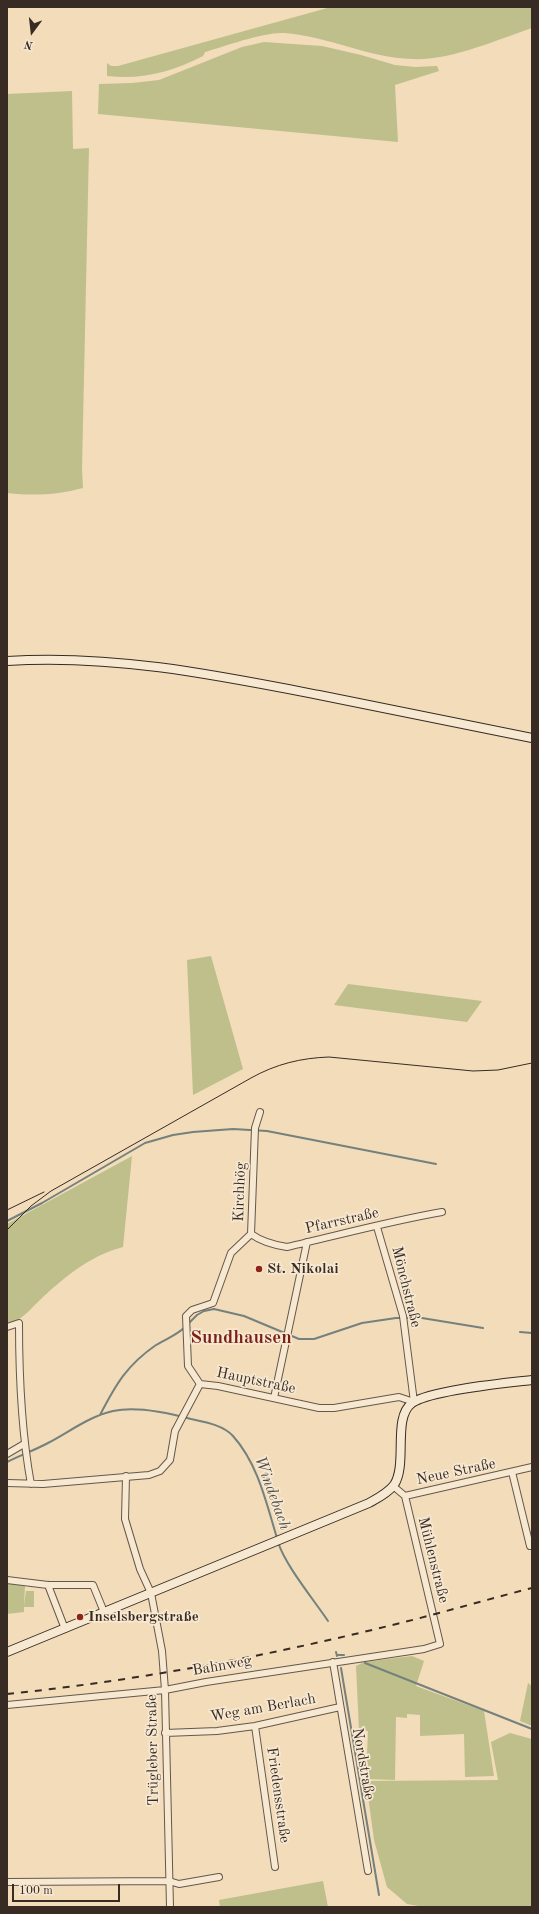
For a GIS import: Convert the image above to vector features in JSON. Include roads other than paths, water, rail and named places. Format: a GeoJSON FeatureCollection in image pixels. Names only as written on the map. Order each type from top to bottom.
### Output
{"type":"FeatureCollection","features":[{"type":"Feature","properties":{"kind":"street"},"geometry":{"type":"LineString","coordinates":[[7,661],[67,660],[125,662],[205,673],[532,738]]}},
{"type":"Feature","properties":{"kind":"street","name":"Kirchhög"},"geometry":{"type":"LineString","coordinates":[[200,1384],[188,1366],[186,1316],[192,1310],[213,1303],[232,1253],[252,1234],[254,1136],[260,1112]]}},
{"type":"Feature","properties":{"kind":"street","name":"Pfarrstraße"},"geometry":{"type":"LineString","coordinates":[[252,1234],[258,1239],[287,1247],[377,1227],[403,1219],[442,1212]]}},
{"type":"Feature","properties":{"kind":"street","name":"Mönchstraße"},"geometry":{"type":"LineString","coordinates":[[377,1227],[403,1317],[414,1402]]}},
{"type":"Feature","properties":{"kind":"street"},"geometry":{"type":"LineString","coordinates":[[274,1398],[307,1242]]}},
{"type":"Feature","properties":{"kind":"street"},"geometry":{"type":"LineString","coordinates":[[7,1327],[19,1323],[20,1398],[25,1450],[31,1484]]}},
{"type":"Feature","properties":{"kind":"street"},"geometry":{"type":"LineString","coordinates":[[7,1652],[278,1541],[383,1495],[393,1486],[398,1475],[405,1414],[414,1402],[438,1394],[532,1380]]}},
{"type":"Feature","properties":{"kind":"street","name":"Hauptstraße"},"geometry":{"type":"LineString","coordinates":[[7,1482],[31,1484],[149,1475],[163,1469],[170,1460],[175,1431],[200,1384],[218,1386],[319,1408],[334,1408],[398,1397],[414,1402]]}},
{"type":"Feature","properties":{"kind":"street"},"geometry":{"type":"LineString","coordinates":[[7,1454],[25,1450]]}},
{"type":"Feature","properties":{"kind":"street","name":"Neue Straße"},"geometry":{"type":"LineString","coordinates":[[405,1496],[532,1467]]}},
{"type":"Feature","properties":{"kind":"street","name":"Neue Straße"},"geometry":{"type":"LineString","coordinates":[[512,1472],[530,1546]]}},
{"type":"Feature","properties":{"kind":"street","name":"Trügleber Straße"},"geometry":{"type":"LineString","coordinates":[[126,1476],[125,1519],[140,1569],[151,1593],[162,1651],[165,1690],[170,1907]]}},
{"type":"Feature","properties":{"kind":"street"},"geometry":{"type":"LineString","coordinates":[[393,1486],[405,1496]]}},
{"type":"Feature","properties":{"kind":"street","name":"Mühlenstraße"},"geometry":{"type":"LineString","coordinates":[[405,1496],[440,1644]]}},
{"type":"Feature","properties":{"kind":"street"},"geometry":{"type":"LineString","coordinates":[[7,1580],[48,1584],[93,1585],[104,1612]]}},
{"type":"Feature","properties":{"kind":"street"},"geometry":{"type":"LineString","coordinates":[[48,1584],[65,1629]]}},
{"type":"Feature","properties":{"kind":"street","name":"Bahnweg"},"geometry":{"type":"LineString","coordinates":[[7,1705],[165,1690],[424,1648],[440,1644]]}},
{"type":"Feature","properties":{"kind":"street","name":"Nordstraße"},"geometry":{"type":"LineString","coordinates":[[333,1662],[368,1871]]}},
{"type":"Feature","properties":{"kind":"street","name":"Weg am Berlach"},"geometry":{"type":"LineString","coordinates":[[165,1734],[217,1731],[255,1726],[340,1707]]}},
{"type":"Feature","properties":{"kind":"street","name":"Friedensstraße"},"geometry":{"type":"LineString","coordinates":[[255,1726],[275,1867]]}},
{"type":"Feature","properties":{"kind":"street"},"geometry":{"type":"LineString","coordinates":[[7,1882],[169,1881],[179,1884],[219,1877]]}},
{"type":"Feature","properties":{"kind":"waterway"},"geometry":{"type":"LineString","coordinates":[[7,1221],[42,1203],[145,1143],[173,1135],[193,1132],[233,1129],[267,1131],[436,1164]]}},
{"type":"Feature","properties":{"kind":"waterway"},"geometry":{"type":"LineString","coordinates":[[188,1324],[197,1315],[204,1311],[214,1309],[244,1316],[299,1339],[314,1339],[362,1323],[396,1318],[422,1318],[483,1328]]}},
{"type":"Feature","properties":{"kind":"waterway"},"geometry":{"type":"LineString","coordinates":[[100,1415],[123,1376],[137,1360],[156,1345],[175,1335],[185,1327]]}},
{"type":"Feature","properties":{"kind":"waterway"},"geometry":{"type":"LineString","coordinates":[[520,1332],[532,1333]]}},
{"type":"Feature","properties":{"kind":"waterway","name":"Windebach"},"geometry":{"type":"LineString","coordinates":[[7,1462],[43,1446],[88,1420],[113,1411],[132,1409],[152,1411],[208,1423],[229,1432],[242,1447],[255,1471],[265,1497],[277,1538]]}},
{"type":"Feature","properties":{"kind":"waterway","name":"Windebach"},"geometry":{"type":"LineString","coordinates":[[278,1542],[293,1572],[328,1621]]}},
{"type":"Feature","properties":{"kind":"waterway","name":"Windebach"},"geometry":{"type":"LineString","coordinates":[[336,1652],[337,1656]]}},
{"type":"Feature","properties":{"kind":"waterway","name":"Windebach"},"geometry":{"type":"LineString","coordinates":[[337,1655],[344,1655]]}},
{"type":"Feature","properties":{"kind":"waterway","name":"Windebach"},"geometry":{"type":"LineString","coordinates":[[365,1663],[532,1729]]}},
{"type":"Feature","properties":{"kind":"waterway"},"geometry":{"type":"LineString","coordinates":[[341,1668],[379,1895]]}},
{"type":"Feature","properties":{"kind":"tram line"},"geometry":{"type":"LineString","coordinates":[[7,1230],[31,1206],[51,1191],[260,1073],[279,1065],[299,1060],[329,1057],[473,1071],[498,1070],[532,1063]]}},
{"type":"Feature","properties":{"kind":"tram line"},"geometry":{"type":"LineString","coordinates":[[7,1210],[44,1192]]}},
{"type":"Feature","properties":{"kind":"railway"},"geometry":{"type":"LineString","coordinates":[[7,1694],[54,1689],[148,1675],[241,1659],[334,1639],[532,1588]]}},
{"type":"Feature","properties":{"kind":"place","name":"St. Nikolai"},"geometry":{"type":"Point","coordinates":[259,1269]}},
{"type":"Feature","properties":{"kind":"place","name":"Inselsbergstraße"},"geometry":{"type":"Point","coordinates":[80,1617]}},
{"type":"Feature","properties":{"kind":"district","name":"Sundhausen"},"geometry":{"type":"Point","coordinates":[241,1338]}}]}
